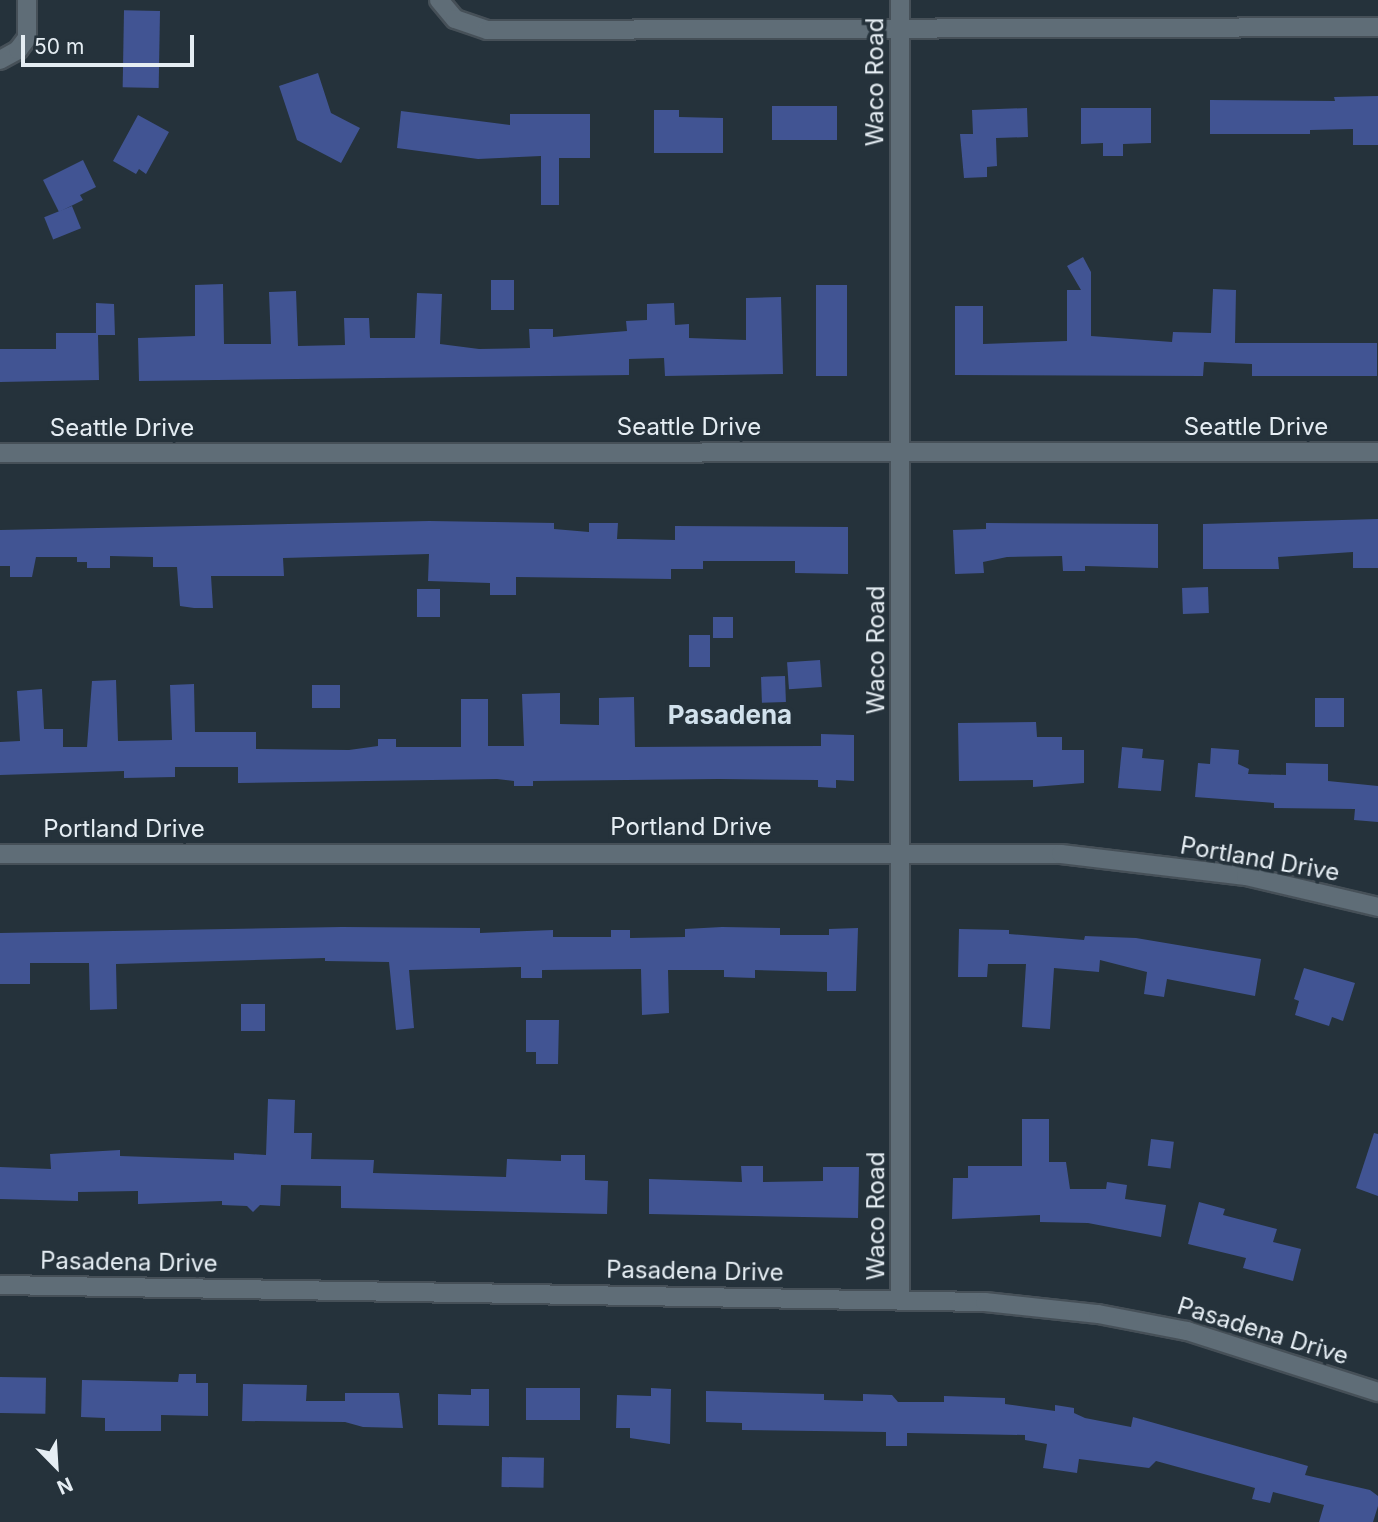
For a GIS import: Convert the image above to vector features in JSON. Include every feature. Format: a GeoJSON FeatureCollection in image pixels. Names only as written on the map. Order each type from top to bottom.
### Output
{"type":"FeatureCollection","features":[{"type":"Feature","properties":{"kind":"street"},"geometry":{"type":"LineString","coordinates":[[0,60],[18,50],[27,38],[27,0]]}},
{"type":"Feature","properties":{"kind":"street"},"geometry":{"type":"LineString","coordinates":[[439,0],[455,19],[487,30],[1378,27]]}},
{"type":"Feature","properties":{"kind":"street","name":"Waco Road"},"geometry":{"type":"LineString","coordinates":[[900,0],[900,1299]]}},
{"type":"Feature","properties":{"kind":"street","name":"Seattle Drive"},"geometry":{"type":"LineString","coordinates":[[0,453],[1378,452]]}},
{"type":"Feature","properties":{"kind":"street","name":"Portland Drive"},"geometry":{"type":"LineString","coordinates":[[0,854],[901,851],[1061,854],[1246,876],[1378,907]]}},
{"type":"Feature","properties":{"kind":"street","name":"Pasadena Drive"},"geometry":{"type":"LineString","coordinates":[[0,1284],[900,1299],[1050,1307],[1162,1326],[1267,1353],[1378,1392]]}},
{"type":"Feature","properties":{"kind":"building"},"geometry":{"type":"Polygon","coordinates":[[[124,10],[160,11],[159,88],[123,87],[124,10]]]}},
{"type":"Feature","properties":{"kind":"building"},"geometry":{"type":"Polygon","coordinates":[[[318,73],[331,113],[360,128],[341,163],[297,140],[279,86],[318,73]]]}},
{"type":"Feature","properties":{"kind":"building"},"geometry":{"type":"Polygon","coordinates":[[[1378,96],[1378,145],[1353,145],[1353,129],[1310,130],[1310,134],[1210,134],[1210,100],[1335,101],[1334,97],[1378,96]]]}},
{"type":"Feature","properties":{"kind":"building"},"geometry":{"type":"Polygon","coordinates":[[[772,106],[837,106],[837,140],[772,140],[772,106]]]}},
{"type":"Feature","properties":{"kind":"building"},"geometry":{"type":"Polygon","coordinates":[[[1027,108],[1028,137],[996,138],[997,166],[987,167],[987,177],[964,178],[960,134],[973,134],[972,110],[1027,108]]]}},
{"type":"Feature","properties":{"kind":"building"},"geometry":{"type":"Polygon","coordinates":[[[1081,108],[1151,108],[1151,143],[1123,144],[1123,156],[1103,156],[1103,143],[1081,144],[1081,108]]]}},
{"type":"Feature","properties":{"kind":"building"},"geometry":{"type":"Polygon","coordinates":[[[654,110],[679,110],[679,117],[723,118],[723,153],[654,153],[654,110]]]}},
{"type":"Feature","properties":{"kind":"building"},"geometry":{"type":"Polygon","coordinates":[[[401,111],[510,125],[510,114],[590,114],[590,158],[559,158],[559,205],[541,205],[541,156],[478,159],[397,148],[401,111]]]}},
{"type":"Feature","properties":{"kind":"building"},"geometry":{"type":"Polygon","coordinates":[[[138,115],[169,132],[146,174],[139,169],[136,174],[113,161],[138,115]]]}},
{"type":"Feature","properties":{"kind":"building"},"geometry":{"type":"Polygon","coordinates":[[[83,160],[96,187],[80,195],[83,200],[59,212],[43,180],[83,160]]]}},
{"type":"Feature","properties":{"kind":"building"},"geometry":{"type":"Polygon","coordinates":[[[72,206],[81,228],[53,239],[44,217],[72,206]]]}},
{"type":"Feature","properties":{"kind":"building"},"geometry":{"type":"Polygon","coordinates":[[[1083,257],[1091,272],[1091,336],[1172,342],[1173,332],[1211,333],[1213,289],[1236,290],[1235,343],[1377,343],[1377,376],[1252,376],[1252,364],[1204,362],[1203,376],[955,375],[955,306],[983,306],[983,344],[1067,341],[1067,290],[1081,290],[1067,266],[1083,257]]]}},
{"type":"Feature","properties":{"kind":"building"},"geometry":{"type":"Polygon","coordinates":[[[491,280],[514,280],[514,310],[491,310],[491,280]]]}},
{"type":"Feature","properties":{"kind":"building"},"geometry":{"type":"Polygon","coordinates":[[[223,284],[224,344],[271,344],[269,292],[296,291],[298,346],[345,345],[344,318],[369,318],[370,338],[415,338],[417,293],[442,294],[440,344],[479,349],[530,348],[529,329],[553,329],[553,337],[627,331],[626,321],[647,320],[647,304],[674,303],[675,325],[689,324],[689,338],[746,340],[746,298],[781,297],[783,374],[665,376],[664,358],[629,359],[629,375],[139,381],[138,338],[195,336],[195,285],[223,284]]]}},
{"type":"Feature","properties":{"kind":"building"},"geometry":{"type":"Polygon","coordinates":[[[816,285],[847,285],[847,376],[816,376],[816,285]]]}},
{"type":"Feature","properties":{"kind":"building"},"geometry":{"type":"Polygon","coordinates":[[[96,303],[114,304],[115,335],[98,335],[99,380],[0,382],[0,349],[56,349],[56,333],[96,333],[96,303]]]}},
{"type":"Feature","properties":{"kind":"building"},"geometry":{"type":"Polygon","coordinates":[[[1378,519],[1378,568],[1353,568],[1353,552],[1278,557],[1279,569],[1203,569],[1203,524],[1378,519]]]}},
{"type":"Feature","properties":{"kind":"building"},"geometry":{"type":"Polygon","coordinates":[[[429,521],[554,523],[554,529],[589,532],[589,523],[618,523],[617,539],[675,540],[675,526],[848,527],[848,574],[795,573],[795,561],[703,561],[703,569],[671,569],[671,579],[516,577],[516,595],[490,595],[490,583],[428,581],[429,554],[283,558],[284,576],[211,576],[213,608],[194,608],[180,606],[177,567],[153,567],[153,557],[110,556],[110,568],[87,568],[87,562],[77,562],[77,557],[36,557],[32,577],[10,577],[10,566],[0,566],[0,530],[429,521]]]}},
{"type":"Feature","properties":{"kind":"building"},"geometry":{"type":"Polygon","coordinates":[[[986,523],[1158,524],[1158,568],[1085,566],[1085,571],[1063,571],[1062,556],[1007,557],[983,562],[984,573],[955,574],[953,530],[986,529],[986,523]]]}},
{"type":"Feature","properties":{"kind":"building"},"geometry":{"type":"Polygon","coordinates":[[[1208,587],[1209,613],[1183,614],[1182,588],[1208,587]]]}},
{"type":"Feature","properties":{"kind":"building"},"geometry":{"type":"Polygon","coordinates":[[[417,589],[440,589],[440,617],[417,617],[417,589]]]}},
{"type":"Feature","properties":{"kind":"building"},"geometry":{"type":"Polygon","coordinates":[[[713,617],[733,617],[733,638],[713,638],[713,617]]]}},
{"type":"Feature","properties":{"kind":"building"},"geometry":{"type":"Polygon","coordinates":[[[689,635],[710,635],[710,667],[689,667],[689,635]]]}},
{"type":"Feature","properties":{"kind":"building"},"geometry":{"type":"Polygon","coordinates":[[[820,660],[822,687],[789,689],[787,662],[820,660]]]}},
{"type":"Feature","properties":{"kind":"building"},"geometry":{"type":"Polygon","coordinates":[[[785,676],[786,702],[762,703],[761,677],[785,676]]]}},
{"type":"Feature","properties":{"kind":"building"},"geometry":{"type":"Polygon","coordinates":[[[116,680],[118,741],[172,740],[170,685],[194,684],[195,732],[256,732],[256,749],[349,750],[378,746],[378,739],[396,739],[396,747],[461,747],[461,699],[488,699],[488,746],[524,746],[522,694],[560,693],[560,724],[599,725],[599,698],[634,697],[635,747],[821,746],[821,734],[854,735],[854,781],[836,780],[836,788],[818,787],[818,780],[719,779],[533,781],[533,786],[514,786],[514,781],[497,779],[238,783],[238,767],[175,767],[175,777],[124,778],[124,771],[0,775],[0,742],[20,741],[17,691],[42,689],[44,729],[63,729],[63,747],[87,747],[92,681],[116,680]]]}},
{"type":"Feature","properties":{"kind":"building"},"geometry":{"type":"Polygon","coordinates":[[[312,685],[340,685],[340,708],[312,708],[312,685]]]}},
{"type":"Feature","properties":{"kind":"building"},"geometry":{"type":"Polygon","coordinates":[[[1315,698],[1344,698],[1344,727],[1315,727],[1315,698]]]}},
{"type":"Feature","properties":{"kind":"building"},"geometry":{"type":"Polygon","coordinates":[[[1036,722],[1037,737],[1062,737],[1062,750],[1084,750],[1084,783],[1033,787],[1033,780],[959,781],[958,723],[1036,722]]]}},
{"type":"Feature","properties":{"kind":"building"},"geometry":{"type":"Polygon","coordinates":[[[1122,747],[1143,749],[1142,758],[1164,760],[1161,791],[1118,788],[1122,747]]]}},
{"type":"Feature","properties":{"kind":"building"},"geometry":{"type":"Polygon","coordinates":[[[1211,748],[1239,750],[1238,764],[1249,769],[1248,774],[1286,775],[1286,763],[1328,764],[1328,781],[1378,786],[1378,822],[1354,820],[1355,809],[1274,808],[1274,803],[1195,797],[1198,763],[1210,764],[1211,748]]]}},
{"type":"Feature","properties":{"kind":"building"},"geometry":{"type":"Polygon","coordinates":[[[342,927],[480,928],[480,933],[553,930],[553,937],[611,937],[611,930],[630,930],[630,938],[685,937],[685,929],[780,928],[780,935],[829,935],[829,929],[858,928],[856,991],[827,991],[827,972],[755,970],[755,978],[724,977],[724,970],[668,970],[669,1013],[642,1015],[641,969],[542,970],[542,978],[521,978],[521,967],[409,970],[414,1028],[396,1030],[389,962],[325,961],[325,958],[116,964],[117,1009],[90,1010],[89,963],[30,963],[30,984],[0,984],[0,933],[342,927]]]}},
{"type":"Feature","properties":{"kind":"building"},"geometry":{"type":"Polygon","coordinates":[[[959,929],[1009,930],[1009,934],[1084,940],[1085,936],[1136,938],[1261,959],[1255,996],[1167,979],[1164,997],[1144,994],[1147,972],[1100,960],[1099,972],[1054,968],[1050,1029],[1022,1027],[1026,964],[988,964],[987,977],[958,977],[959,929]]]}},
{"type":"Feature","properties":{"kind":"building"},"geometry":{"type":"Polygon","coordinates":[[[1304,968],[1355,983],[1343,1021],[1332,1017],[1329,1026],[1295,1015],[1299,1001],[1294,999],[1304,968]]]}},
{"type":"Feature","properties":{"kind":"building"},"geometry":{"type":"Polygon","coordinates":[[[241,1004],[265,1004],[265,1031],[241,1031],[241,1004]]]}},
{"type":"Feature","properties":{"kind":"building"},"geometry":{"type":"Polygon","coordinates":[[[526,1020],[559,1020],[558,1064],[536,1064],[536,1052],[526,1052],[526,1020]]]}},
{"type":"Feature","properties":{"kind":"building"},"geometry":{"type":"Polygon","coordinates":[[[268,1099],[295,1100],[294,1133],[312,1133],[311,1159],[374,1160],[373,1173],[506,1177],[507,1159],[561,1161],[561,1155],[585,1155],[585,1180],[608,1181],[607,1214],[341,1208],[341,1186],[281,1185],[280,1206],[260,1205],[253,1212],[247,1206],[222,1205],[222,1201],[138,1204],[138,1191],[78,1192],[78,1201],[0,1199],[0,1167],[51,1169],[50,1154],[120,1150],[120,1156],[234,1160],[234,1153],[266,1155],[268,1099]]]}},
{"type":"Feature","properties":{"kind":"building"},"geometry":{"type":"Polygon","coordinates":[[[1022,1119],[1049,1119],[1049,1162],[1066,1162],[1070,1189],[1106,1189],[1107,1182],[1127,1185],[1125,1199],[1166,1205],[1161,1237],[1088,1223],[1040,1222],[1040,1215],[952,1219],[953,1178],[968,1178],[968,1166],[1022,1166],[1022,1119]]]}},
{"type":"Feature","properties":{"kind":"building"},"geometry":{"type":"Polygon","coordinates":[[[1374,1133],[1378,1134],[1378,1196],[1356,1188],[1374,1133]]]}},
{"type":"Feature","properties":{"kind":"building"},"geometry":{"type":"Polygon","coordinates":[[[1151,1139],[1174,1142],[1171,1169],[1148,1166],[1151,1139]]]}},
{"type":"Feature","properties":{"kind":"building"},"geometry":{"type":"Polygon","coordinates":[[[741,1166],[763,1166],[763,1182],[823,1181],[823,1167],[859,1167],[858,1218],[649,1214],[649,1179],[742,1182],[741,1166]]]}},
{"type":"Feature","properties":{"kind":"building"},"geometry":{"type":"Polygon","coordinates":[[[1199,1202],[1225,1209],[1223,1215],[1277,1229],[1273,1242],[1301,1249],[1293,1281],[1243,1268],[1246,1258],[1188,1244],[1199,1202]]]}},
{"type":"Feature","properties":{"kind":"building"},"geometry":{"type":"Polygon","coordinates":[[[179,1374],[196,1374],[196,1383],[208,1383],[208,1416],[161,1415],[161,1431],[105,1431],[105,1418],[81,1417],[82,1380],[178,1382],[179,1374]]]}},
{"type":"Feature","properties":{"kind":"building"},"geometry":{"type":"Polygon","coordinates":[[[0,1377],[46,1378],[45,1414],[0,1413],[0,1377]]]}},
{"type":"Feature","properties":{"kind":"building"},"geometry":{"type":"Polygon","coordinates":[[[243,1384],[307,1385],[306,1401],[345,1401],[345,1393],[399,1393],[403,1428],[363,1427],[345,1422],[242,1421],[243,1384]]]}},
{"type":"Feature","properties":{"kind":"building"},"geometry":{"type":"Polygon","coordinates":[[[526,1388],[580,1388],[580,1420],[526,1420],[526,1388]]]}},
{"type":"Feature","properties":{"kind":"building"},"geometry":{"type":"Polygon","coordinates":[[[651,1388],[671,1389],[670,1444],[630,1438],[630,1428],[616,1428],[617,1395],[651,1396],[651,1388]]]}},
{"type":"Feature","properties":{"kind":"building"},"geometry":{"type":"Polygon","coordinates":[[[471,1389],[489,1389],[489,1426],[438,1425],[438,1394],[471,1395],[471,1389]]]}},
{"type":"Feature","properties":{"kind":"building"},"geometry":{"type":"Polygon","coordinates":[[[706,1391],[824,1394],[824,1400],[863,1401],[863,1394],[892,1395],[898,1402],[944,1402],[944,1396],[1005,1398],[1005,1404],[1055,1411],[1055,1405],[1074,1408],[1074,1413],[1085,1418],[1131,1427],[1133,1417],[1308,1466],[1305,1475],[1370,1490],[1378,1496],[1378,1506],[1373,1522],[1319,1522],[1324,1505],[1273,1492],[1270,1503],[1252,1499],[1255,1488],[1156,1461],[1149,1468],[1079,1459],[1077,1473],[1043,1468],[1047,1444],[1025,1440],[1025,1435],[907,1433],[907,1446],[886,1446],[886,1432],[742,1430],[742,1423],[706,1422],[706,1391]]]}},
{"type":"Feature","properties":{"kind":"building"},"geometry":{"type":"Polygon","coordinates":[[[502,1457],[544,1458],[543,1488],[501,1487],[502,1457]]]}},
{"type":"Feature","properties":{"kind":"district","name":"Pasadena"},"geometry":{"type":"Point","coordinates":[730,715]}}]}
